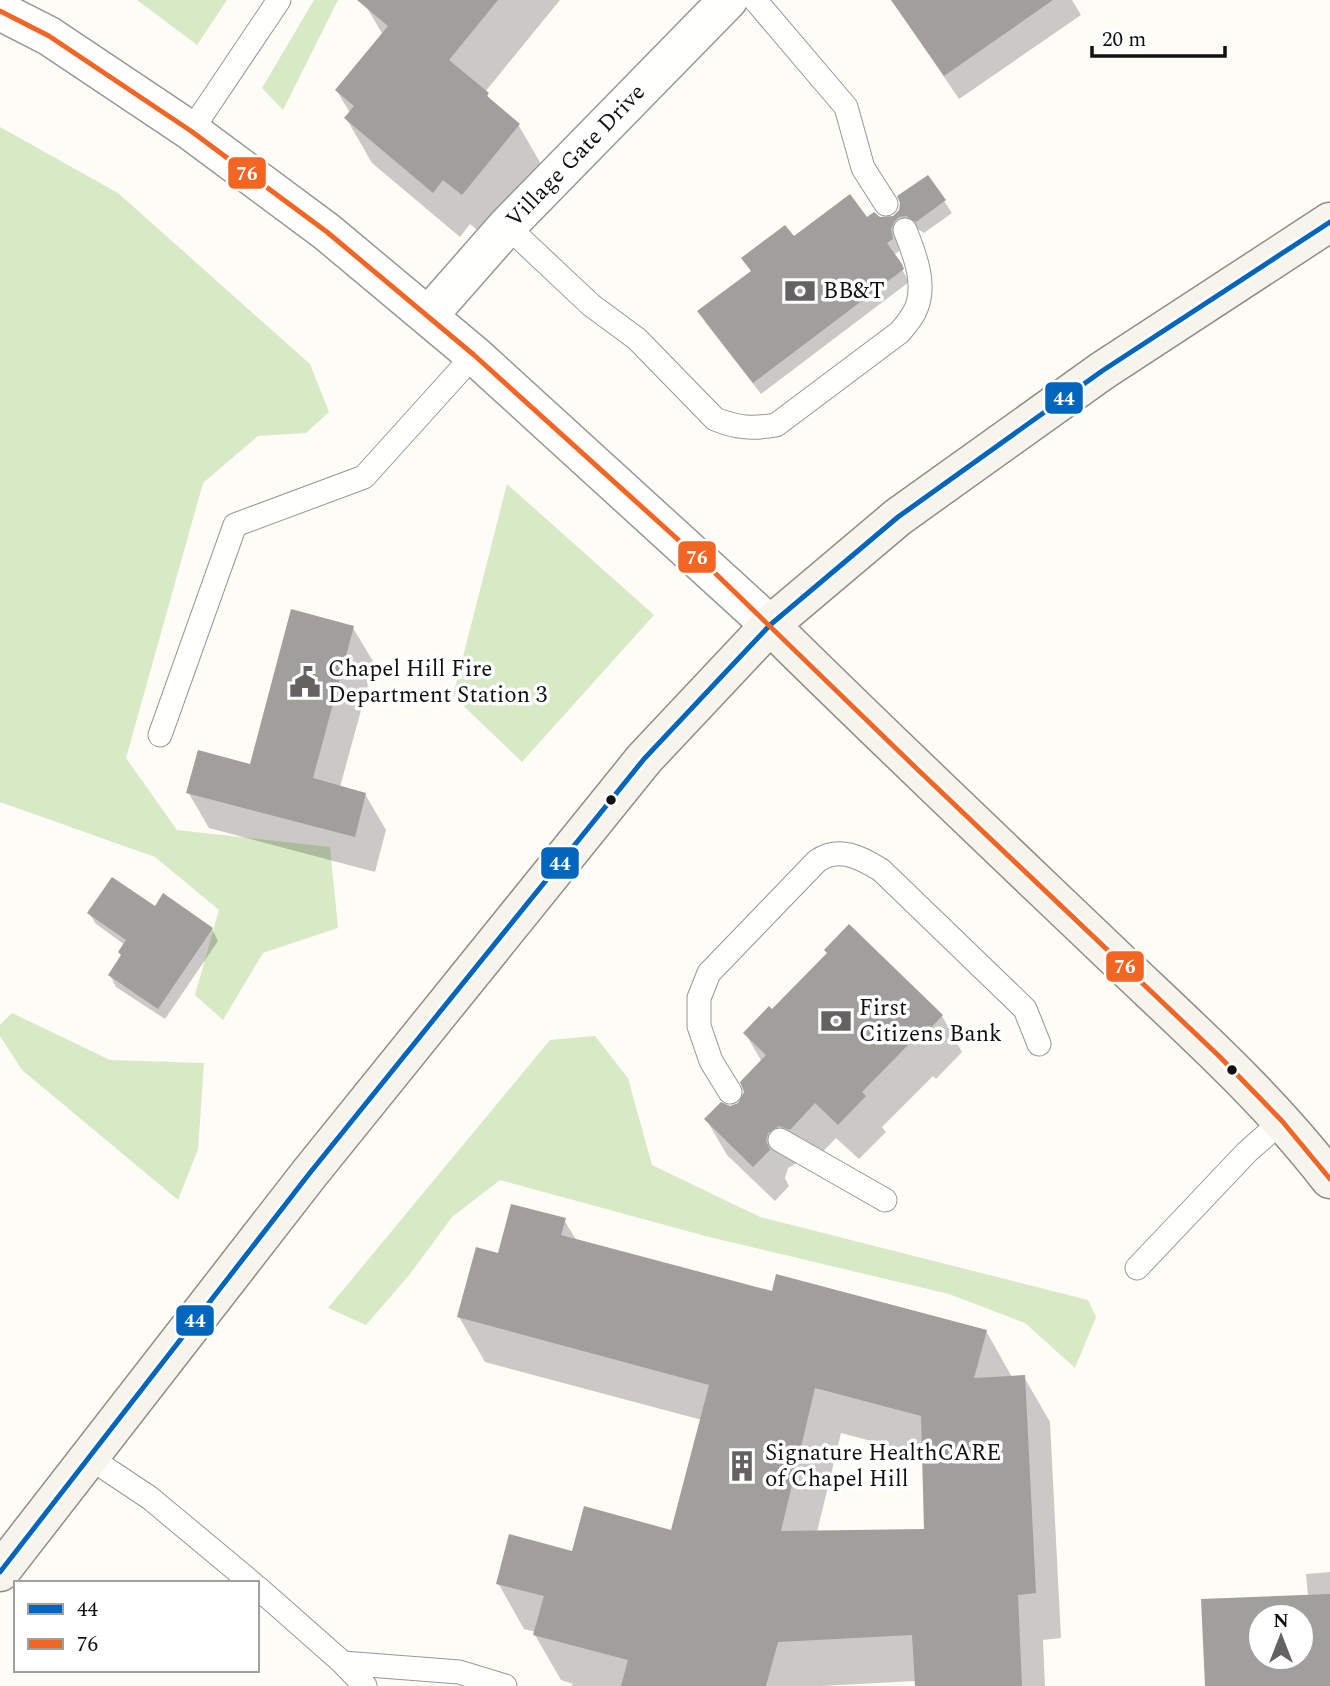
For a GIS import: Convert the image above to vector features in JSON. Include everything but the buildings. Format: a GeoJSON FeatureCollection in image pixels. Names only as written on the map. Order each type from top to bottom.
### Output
{"type":"FeatureCollection","features":[{"type":"Feature","properties":{"kind":"main road"},"geometry":{"type":"LineString","coordinates":[[0,1572],[309,1174],[644,759],[770,625],[898,517],[1102,371],[1330,222]]}},
{"type":"Feature","properties":{"kind":"main road"},"geometry":{"type":"LineString","coordinates":[[770,625],[895,748],[1220,1057],[1282,1121],[1330,1179]]}},
{"type":"Feature","properties":{"kind":"street","name":"Village Gate Drive"},"geometry":{"type":"LineString","coordinates":[[428,316],[507,226],[728,0]]}},
{"type":"Feature","properties":{"kind":"street"},"geometry":{"type":"LineString","coordinates":[[0,11],[49,36],[191,131],[327,232],[474,355],[770,625]]}},
{"type":"Feature","properties":{"kind":"lane"},"geometry":{"type":"LineString","coordinates":[[191,131],[279,0]]}},
{"type":"Feature","properties":{"kind":"lane"},"geometry":{"type":"LineString","coordinates":[[755,0],[846,107],[863,168],[886,204]]}},
{"type":"Feature","properties":{"kind":"lane"},"geometry":{"type":"LineString","coordinates":[[507,226],[592,305],[637,339],[715,419],[732,426],[753,429],[776,425],[900,332],[915,311],[919,290],[918,263],[905,230]]}},
{"type":"Feature","properties":{"kind":"lane"},"geometry":{"type":"LineString","coordinates":[[160,735],[235,525],[364,477],[474,355]]}},
{"type":"Feature","properties":{"kind":"lane"},"geometry":{"type":"LineString","coordinates":[[730,1092],[711,1060],[699,1027],[699,998],[709,973],[817,861],[834,853],[863,859],[881,870],[1025,1009],[1039,1044]]}},
{"type":"Feature","properties":{"kind":"lane"},"geometry":{"type":"LineString","coordinates":[[1137,1268],[1247,1152],[1282,1121]]}},
{"type":"Feature","properties":{"kind":"lane"},"geometry":{"type":"LineString","coordinates":[[780,1140],[885,1200]]}},
{"type":"Feature","properties":{"kind":"lane"},"geometry":{"type":"LineString","coordinates":[[90,1458],[150,1498],[251,1581]]}},
{"type":"Feature","properties":{"kind":"lane"},"geometry":{"type":"LineString","coordinates":[[259,1589],[365,1686]]}},
{"type":"Feature","properties":{"kind":"lane"},"geometry":{"type":"LineString","coordinates":[[343,1663],[459,1672],[505,1686]]}},
{"type":"Feature","properties":{"kind":"green space"},"geometry":{"type":"Polygon","coordinates":[[[137,0],[227,0],[197,45],[137,0]]]}},
{"type":"Feature","properties":{"kind":"green space"},"geometry":{"type":"Polygon","coordinates":[[[314,0],[338,0],[283,110],[262,88],[314,0]]]}},
{"type":"Feature","properties":{"kind":"green space"},"geometry":{"type":"Polygon","coordinates":[[[0,127],[118,193],[310,364],[329,412],[306,433],[258,436],[203,483],[126,758],[177,830],[330,847],[338,928],[263,953],[223,1020],[195,995],[219,910],[155,857],[0,802],[0,127]]]}},
{"type":"Feature","properties":{"kind":"green space"},"geometry":{"type":"Polygon","coordinates":[[[507,484],[654,615],[522,762],[453,696],[507,484]]]}},
{"type":"Feature","properties":{"kind":"green space"},"geometry":{"type":"Polygon","coordinates":[[[12,1013],[110,1060],[204,1063],[198,1149],[178,1200],[22,1070],[0,1036],[0,1025],[12,1013]]]}},
{"type":"Feature","properties":{"kind":"green space"},"geometry":{"type":"Polygon","coordinates":[[[595,1036],[628,1078],[652,1165],[760,1217],[1088,1300],[1096,1317],[1075,1368],[1025,1323],[949,1294],[709,1237],[500,1180],[452,1217],[410,1274],[366,1325],[328,1308],[550,1040],[595,1036]]]}},
{"type":"Feature","properties":{"kind":"transit line","name":"76"},"geometry":{"type":"LineString","coordinates":[[0,11],[49,36],[191,131],[327,232],[474,355],[716,574],[1220,1057],[1282,1121],[1330,1179]]}},
{"type":"Feature","properties":{"kind":"transit line","name":"44"},"geometry":{"type":"LineString","coordinates":[[0,1572],[309,1174],[644,759],[770,625],[898,517],[1102,371],[1330,222]]}},
{"type":"Feature","properties":{"kind":"place","name":"BB&T"},"geometry":{"type":"Point","coordinates":[800,291]}},
{"type":"Feature","properties":{"kind":"place","name":"Chapel Hill Fire Department Station 3"},"geometry":{"type":"Point","coordinates":[305,682]}},
{"type":"Feature","properties":{"kind":"place","name":"First Citizens Bank"},"geometry":{"type":"Point","coordinates":[836,1021]}},
{"type":"Feature","properties":{"kind":"place","name":"Signature HealthCARE of Chapel Hill"},"geometry":{"type":"Point","coordinates":[742,1466]}}]}
